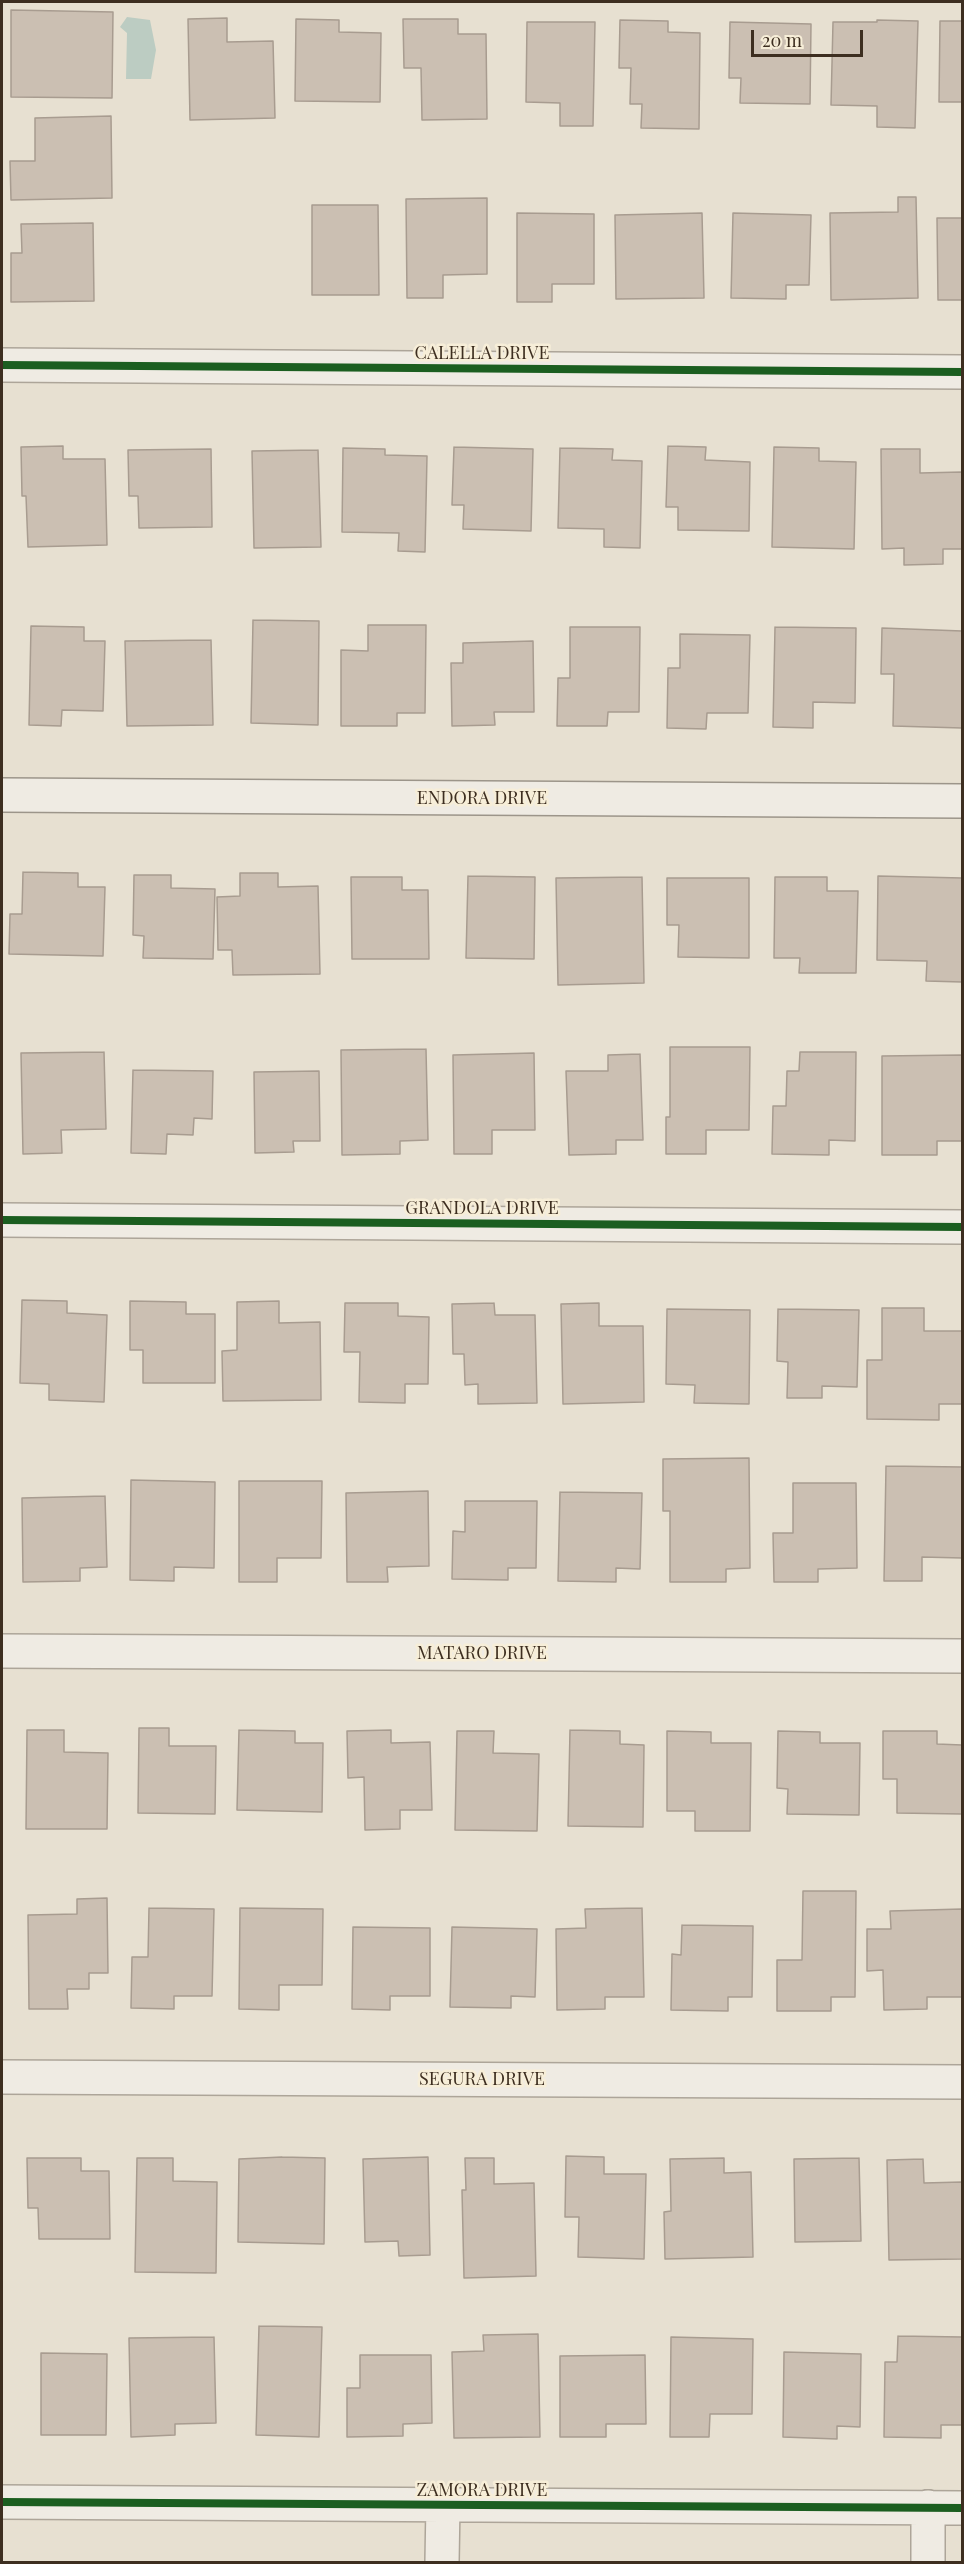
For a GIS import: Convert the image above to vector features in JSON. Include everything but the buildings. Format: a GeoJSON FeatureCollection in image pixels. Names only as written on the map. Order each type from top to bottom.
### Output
{"type":"FeatureCollection","features":[{"type":"Feature","properties":{"kind":"street","name":"CALELLA DRIVE"},"geometry":{"type":"LineString","coordinates":[[2,365],[963,372]]}},
{"type":"Feature","properties":{"kind":"street","name":"ENDORA DRIVE"},"geometry":{"type":"LineString","coordinates":[[2,795],[963,801]]}},
{"type":"Feature","properties":{"kind":"street","name":"GRANDOLA DRIVE"},"geometry":{"type":"LineString","coordinates":[[2,1220],[963,1227]]}},
{"type":"Feature","properties":{"kind":"street","name":"MATARO DRIVE"},"geometry":{"type":"LineString","coordinates":[[2,1651],[963,1656]]}},
{"type":"Feature","properties":{"kind":"street","name":"SEGURA DRIVE"},"geometry":{"type":"LineString","coordinates":[[2,2077],[963,2082]]}},
{"type":"Feature","properties":{"kind":"street","name":"ZAMORA DRIVE"},"geometry":{"type":"LineString","coordinates":[[2,2502],[963,2508]]}},
{"type":"Feature","properties":{"kind":"street"},"geometry":{"type":"LineString","coordinates":[[442,2562],[443,2504]]}},
{"type":"Feature","properties":{"kind":"street"},"geometry":{"type":"LineString","coordinates":[[928,2507],[928,2562]]}},
{"type":"Feature","properties":{"kind":"shaded area"},"geometry":{"type":"Polygon","coordinates":[[[127,17],[150,20],[156,50],[151,79],[126,79],[127,33],[120,27],[127,17]]]}},
{"type":"Feature","properties":{"kind":"cycle path"},"geometry":{"type":"LineString","coordinates":[[2,365],[962,372]]}},
{"type":"Feature","properties":{"kind":"cycle path"},"geometry":{"type":"LineString","coordinates":[[2,1220],[962,1227]]}},
{"type":"Feature","properties":{"kind":"cycle path"},"geometry":{"type":"LineString","coordinates":[[2,2502],[962,2508]]}}]}
